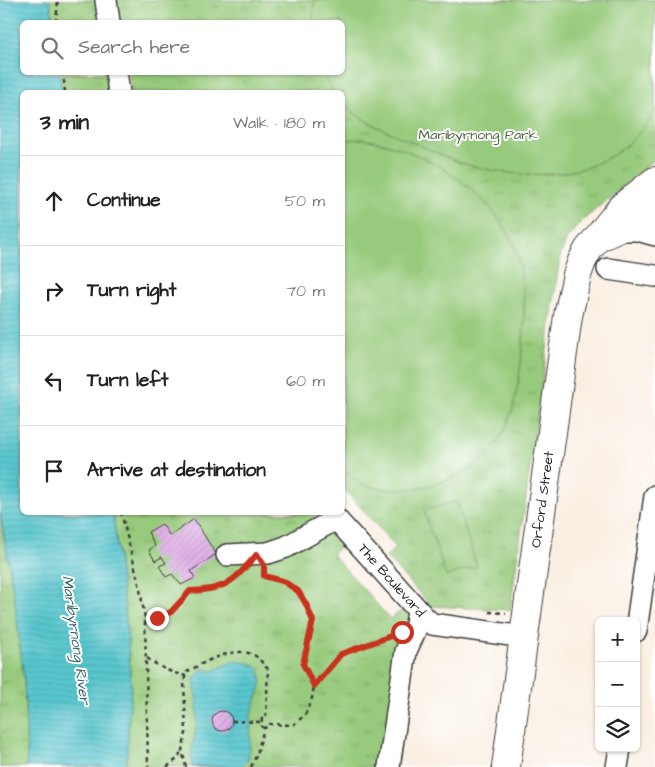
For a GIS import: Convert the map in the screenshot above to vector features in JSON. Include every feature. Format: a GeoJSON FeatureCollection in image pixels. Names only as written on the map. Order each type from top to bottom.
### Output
{"type":"FeatureCollection","features":[{"type":"Feature","properties":{"kind":"main road","name":"Orford Street"},"geometry":{"type":"LineString","coordinates":[[506,767],[573,289],[582,261],[606,234],[622,206],[655,182]]}},
{"type":"Feature","properties":{"kind":"main road"},"geometry":{"type":"LineString","coordinates":[[606,234],[655,211]]}},
{"type":"Feature","properties":{"kind":"street"},"geometry":{"type":"LineString","coordinates":[[106,0],[109,20]]}},
{"type":"Feature","properties":{"kind":"street"},"geometry":{"type":"LineString","coordinates":[[116,75],[119,90]]}},
{"type":"Feature","properties":{"kind":"street"},"geometry":{"type":"LineString","coordinates":[[606,234],[638,230],[655,236]]}},
{"type":"Feature","properties":{"kind":"street"},"geometry":{"type":"LineString","coordinates":[[608,270],[655,276]]}},
{"type":"Feature","properties":{"kind":"street"},"geometry":{"type":"LineString","coordinates":[[638,617],[655,496]]}},
{"type":"Feature","properties":{"kind":"street"},"geometry":{"type":"LineString","coordinates":[[227,555],[268,554],[286,547],[333,516]]}},
{"type":"Feature","properties":{"kind":"street","name":"The Boulevard"},"geometry":{"type":"LineString","coordinates":[[333,516],[425,617],[524,637]]}},
{"type":"Feature","properties":{"kind":"street"},"geometry":{"type":"LineString","coordinates":[[389,767],[406,651],[413,633],[425,617]]}},
{"type":"Feature","properties":{"kind":"street"},"geometry":{"type":"LineString","coordinates":[[617,767],[619,752]]}},
{"type":"Feature","properties":{"kind":"path"},"geometry":{"type":"LineString","coordinates":[[56,20],[58,0]]}},
{"type":"Feature","properties":{"kind":"path"},"geometry":{"type":"LineString","coordinates":[[63,75],[65,90]]}},
{"type":"Feature","properties":{"kind":"path"},"geometry":{"type":"LineString","coordinates":[[122,515],[139,584],[145,618],[148,767]]}},
{"type":"Feature","properties":{"kind":"path"},"geometry":{"type":"LineString","coordinates":[[145,618],[157,618],[171,612],[190,591],[222,587],[238,576],[257,554],[264,565],[264,576],[283,581],[298,591],[306,604],[313,621],[303,664],[314,686]]}},
{"type":"Feature","properties":{"kind":"path"},"geometry":{"type":"LineString","coordinates":[[252,767],[264,728],[270,724],[294,725],[305,715],[312,698],[314,686],[341,654],[394,634],[402,632],[413,633]]}},
{"type":"Feature","properties":{"kind":"path"},"geometry":{"type":"LineString","coordinates":[[167,767],[177,759],[182,750],[186,733],[184,681],[187,672],[208,659],[239,652],[257,657],[268,669],[266,718]]}},
{"type":"Feature","properties":{"kind":"path"},"geometry":{"type":"LineString","coordinates":[[147,658],[160,667],[186,676]]}},
{"type":"Feature","properties":{"kind":"path"},"geometry":{"type":"LineString","coordinates":[[260,722],[262,718],[266,718]]}},
{"type":"Feature","properties":{"kind":"path"},"geometry":{"type":"LineString","coordinates":[[266,718],[270,720],[270,724]]}},
{"type":"Feature","properties":{"kind":"path"},"geometry":{"type":"LineString","coordinates":[[232,720],[260,722]]}},
{"type":"Feature","properties":{"kind":"path"},"geometry":{"type":"LineString","coordinates":[[260,722],[264,728]]}},
{"type":"Feature","properties":{"kind":"path"},"geometry":{"type":"LineString","coordinates":[[182,750],[186,767]]}},
{"type":"Feature","properties":{"kind":"green space"},"geometry":{"type":"Polygon","coordinates":[[[50,0],[95,0],[98,20],[53,20],[50,0]]]}},
{"type":"Feature","properties":{"kind":"green space","name":"Maribyrnong Park"},"geometry":{"type":"Polygon","coordinates":[[[116,0],[655,0],[655,159],[582,221],[567,238],[560,256],[510,610],[431,606],[386,557],[396,547],[345,490],[345,90],[131,90],[129,75],[345,75],[345,20],[120,20],[116,0]]]}},
{"type":"Feature","properties":{"kind":"green space"},"geometry":{"type":"Polygon","coordinates":[[[314,0],[655,0],[655,111],[639,134],[620,151],[598,163],[575,170],[550,174],[524,174],[464,164],[376,126],[350,110],[345,105],[345,90],[332,90],[324,75],[345,75],[345,20],[313,20],[314,0]]]}},
{"type":"Feature","properties":{"kind":"green space"},"geometry":{"type":"Polygon","coordinates":[[[59,75],[106,75],[109,90],[62,90],[59,75]]]}},
{"type":"Feature","properties":{"kind":"green space"},"geometry":{"type":"Polygon","coordinates":[[[363,139],[387,144],[435,164],[458,179],[479,196],[497,216],[510,237],[519,261],[524,295],[523,341],[520,373],[514,404],[503,433],[493,448],[480,461],[464,472],[427,486],[390,490],[368,486],[345,472],[345,140],[363,139]]]}},
{"type":"Feature","properties":{"kind":"green space"},"geometry":{"type":"Polygon","coordinates":[[[456,501],[477,566],[446,576],[424,511],[456,501]]]}},
{"type":"Feature","properties":{"kind":"green space"},"geometry":{"type":"Polygon","coordinates":[[[0,513],[14,596],[24,679],[26,767],[0,767],[0,513]]]}},
{"type":"Feature","properties":{"kind":"green space"},"geometry":{"type":"Polygon","coordinates":[[[113,515],[314,515],[342,545],[332,554],[390,619],[402,610],[412,618],[392,767],[126,767],[131,686],[127,630],[113,515]]]}},
{"type":"Feature","properties":{"kind":"water","name":"Maribyrnong River"},"geometry":{"type":"Polygon","coordinates":[[[0,0],[50,0],[53,20],[20,20],[20,75],[59,75],[62,90],[20,90],[20,515],[113,515],[127,630],[131,686],[126,767],[26,767],[24,679],[14,596],[0,513],[0,0]]]}},
{"type":"Feature","properties":{"kind":"water"},"geometry":{"type":"Polygon","coordinates":[[[234,661],[250,663],[259,669],[262,682],[251,715],[248,760],[241,767],[192,767],[191,760],[197,723],[194,678],[203,669],[213,671],[234,661]]]}},
{"type":"Feature","properties":{"kind":"building"},"geometry":{"type":"Polygon","coordinates":[[[194,519],[216,554],[191,571],[195,578],[181,585],[172,574],[166,577],[159,566],[166,563],[162,557],[155,561],[149,550],[155,546],[148,532],[162,524],[170,536],[194,519]]]}},
{"type":"Feature","properties":{"kind":"building"},"geometry":{"type":"Polygon","coordinates":[[[222,711],[229,714],[232,721],[229,728],[222,731],[215,728],[212,721],[215,714],[222,711]]]}},
{"type":"Feature","properties":{"kind":"route"},"geometry":{"type":"LineString","coordinates":[[157,618],[171,612],[190,591],[222,587],[238,576],[257,554],[264,565],[264,576],[283,581],[298,591],[306,604],[313,621],[303,664],[314,686],[341,654],[402,632]]}}]}
